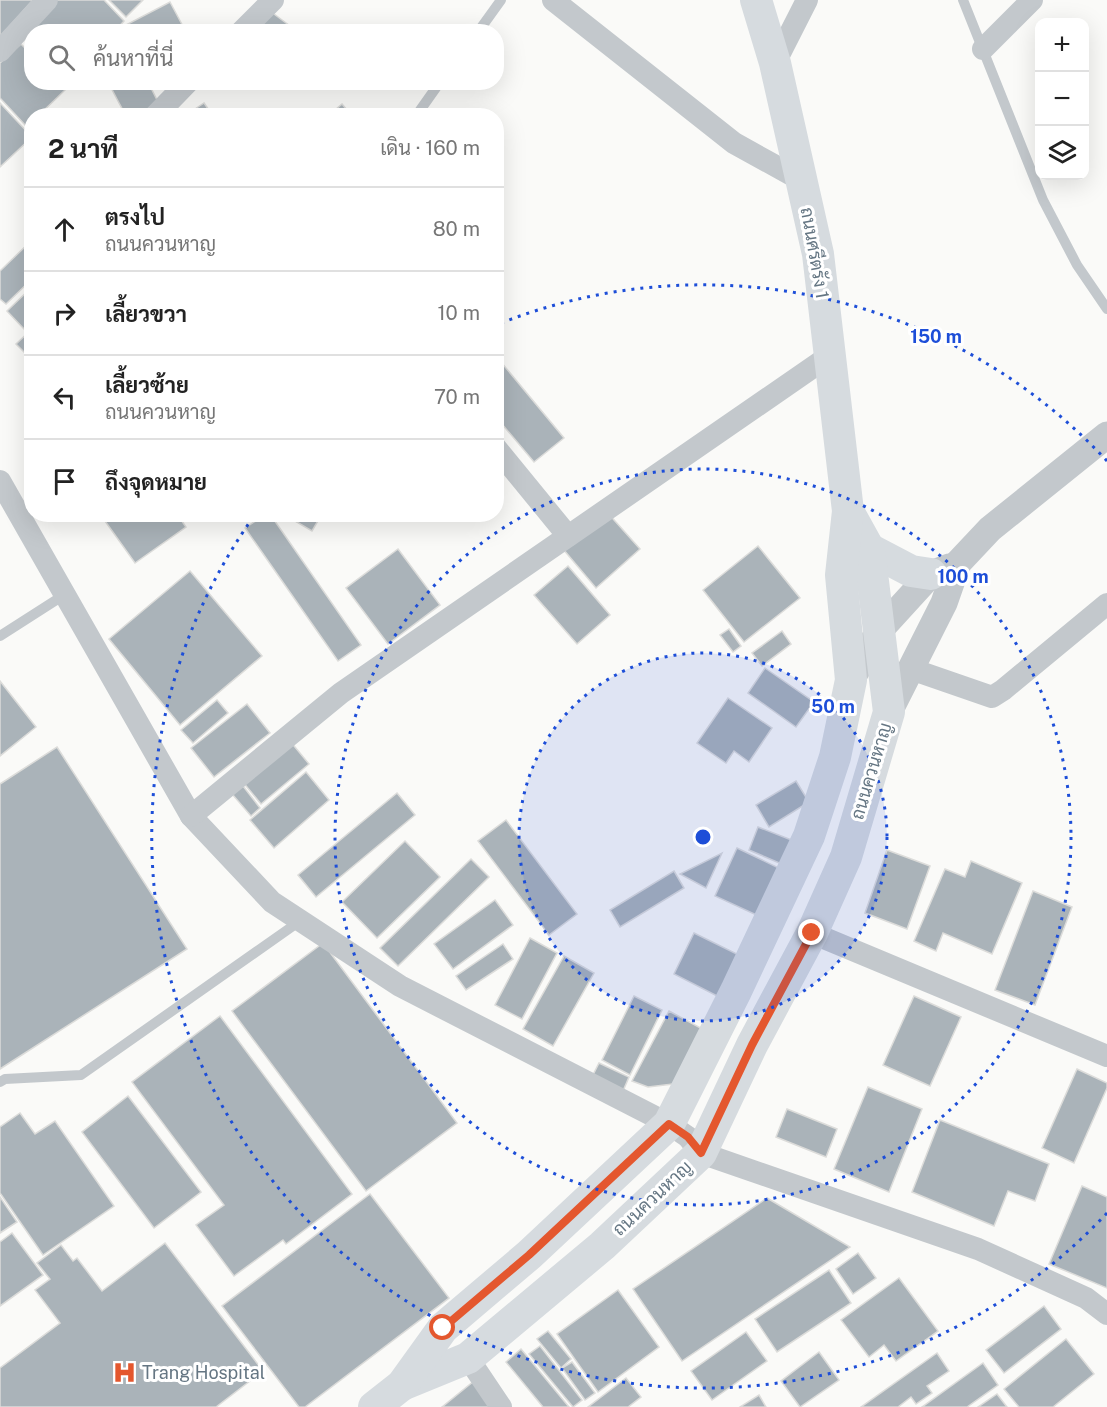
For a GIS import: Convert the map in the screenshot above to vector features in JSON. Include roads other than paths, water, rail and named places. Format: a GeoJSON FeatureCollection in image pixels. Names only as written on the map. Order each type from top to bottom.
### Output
{"type":"FeatureCollection","features":[{"type":"Feature","properties":{"kind":"main road","name":"ถนนศรีตรัง 1"},"geometry":{"type":"LineString","coordinates":[[756,0],[776,63],[818,255],[848,511],[841,575],[851,680]]}},
{"type":"Feature","properties":{"kind":"main road","name":"ถนนศรีตรัง 1"},"geometry":{"type":"LineString","coordinates":[[848,511],[869,549],[889,712]]}},
{"type":"Feature","properties":{"kind":"main road"},"geometry":{"type":"LineString","coordinates":[[869,549],[911,571],[945,569]]}},
{"type":"Feature","properties":{"kind":"main road","name":"ถนนควนหาญ"},"geometry":{"type":"LineString","coordinates":[[402,1385],[443,1328],[529,1255],[669,1124],[736,991],[809,836],[835,757],[851,680]]}},
{"type":"Feature","properties":{"kind":"main road","name":"ถนนควนหาญ"},"geometry":{"type":"LineString","coordinates":[[374,1407],[402,1385],[468,1358],[602,1246],[701,1153],[752,1045],[812,933],[846,857],[889,712]]}},
{"type":"Feature","properties":{"kind":"street"},"geometry":{"type":"LineString","coordinates":[[25,24],[47,0]]}},
{"type":"Feature","properties":{"kind":"street"},"geometry":{"type":"LineString","coordinates":[[249,24],[273,0]]}},
{"type":"Feature","properties":{"kind":"street"},"geometry":{"type":"LineString","coordinates":[[553,0],[734,143],[801,180]]}},
{"type":"Feature","properties":{"kind":"street"},"geometry":{"type":"LineString","coordinates":[[776,63],[807,0]]}},
{"type":"Feature","properties":{"kind":"street"},"geometry":{"type":"LineString","coordinates":[[983,49],[1032,0]]}},
{"type":"Feature","properties":{"kind":"street"},"geometry":{"type":"LineString","coordinates":[[0,51],[24,25]]}},
{"type":"Feature","properties":{"kind":"street"},"geometry":{"type":"LineString","coordinates":[[163,108],[180,90]]}},
{"type":"Feature","properties":{"kind":"street"},"geometry":{"type":"LineString","coordinates":[[191,816],[340,693],[830,356]]}},
{"type":"Feature","properties":{"kind":"street","name":"ถนนควนหาญ"},"geometry":{"type":"LineString","coordinates":[[851,680],[879,631],[990,529],[1107,435]]}},
{"type":"Feature","properties":{"kind":"street"},"geometry":{"type":"LineString","coordinates":[[504,458],[568,536]]}},
{"type":"Feature","properties":{"kind":"street"},"geometry":{"type":"LineString","coordinates":[[0,481],[17,515],[191,816],[272,902],[400,986],[669,1124],[688,1137],[701,1153],[978,1249],[1086,1298],[1107,1314]]}},
{"type":"Feature","properties":{"kind":"street","name":"ถนนควนหาญ"},"geometry":{"type":"LineString","coordinates":[[889,712],[944,603],[945,569]]}},
{"type":"Feature","properties":{"kind":"street"},"geometry":{"type":"LineString","coordinates":[[911,669],[992,698],[1107,604]]}},
{"type":"Feature","properties":{"kind":"street"},"geometry":{"type":"LineString","coordinates":[[812,933],[1107,1056]]}},
{"type":"Feature","properties":{"kind":"street"},"geometry":{"type":"LineString","coordinates":[[468,1358],[501,1407]]}},
{"type":"Feature","properties":{"kind":"lane"},"geometry":{"type":"LineString","coordinates":[[484,24],[501,0]]}},
{"type":"Feature","properties":{"kind":"lane"},"geometry":{"type":"LineString","coordinates":[[963,0],[1043,200],[1077,265],[1107,309]]}},
{"type":"Feature","properties":{"kind":"lane"},"geometry":{"type":"LineString","coordinates":[[422,108],[434,90]]}},
{"type":"Feature","properties":{"kind":"lane"},"geometry":{"type":"LineString","coordinates":[[0,636],[64,595]]}},
{"type":"Feature","properties":{"kind":"lane"},"geometry":{"type":"LineString","coordinates":[[0,1082],[5,1079],[81,1075],[301,921]]}},
{"type":"Feature","properties":{"kind":"place","name":"Trang Hospital"},"geometry":{"type":"Point","coordinates":[124,1372]}}]}
